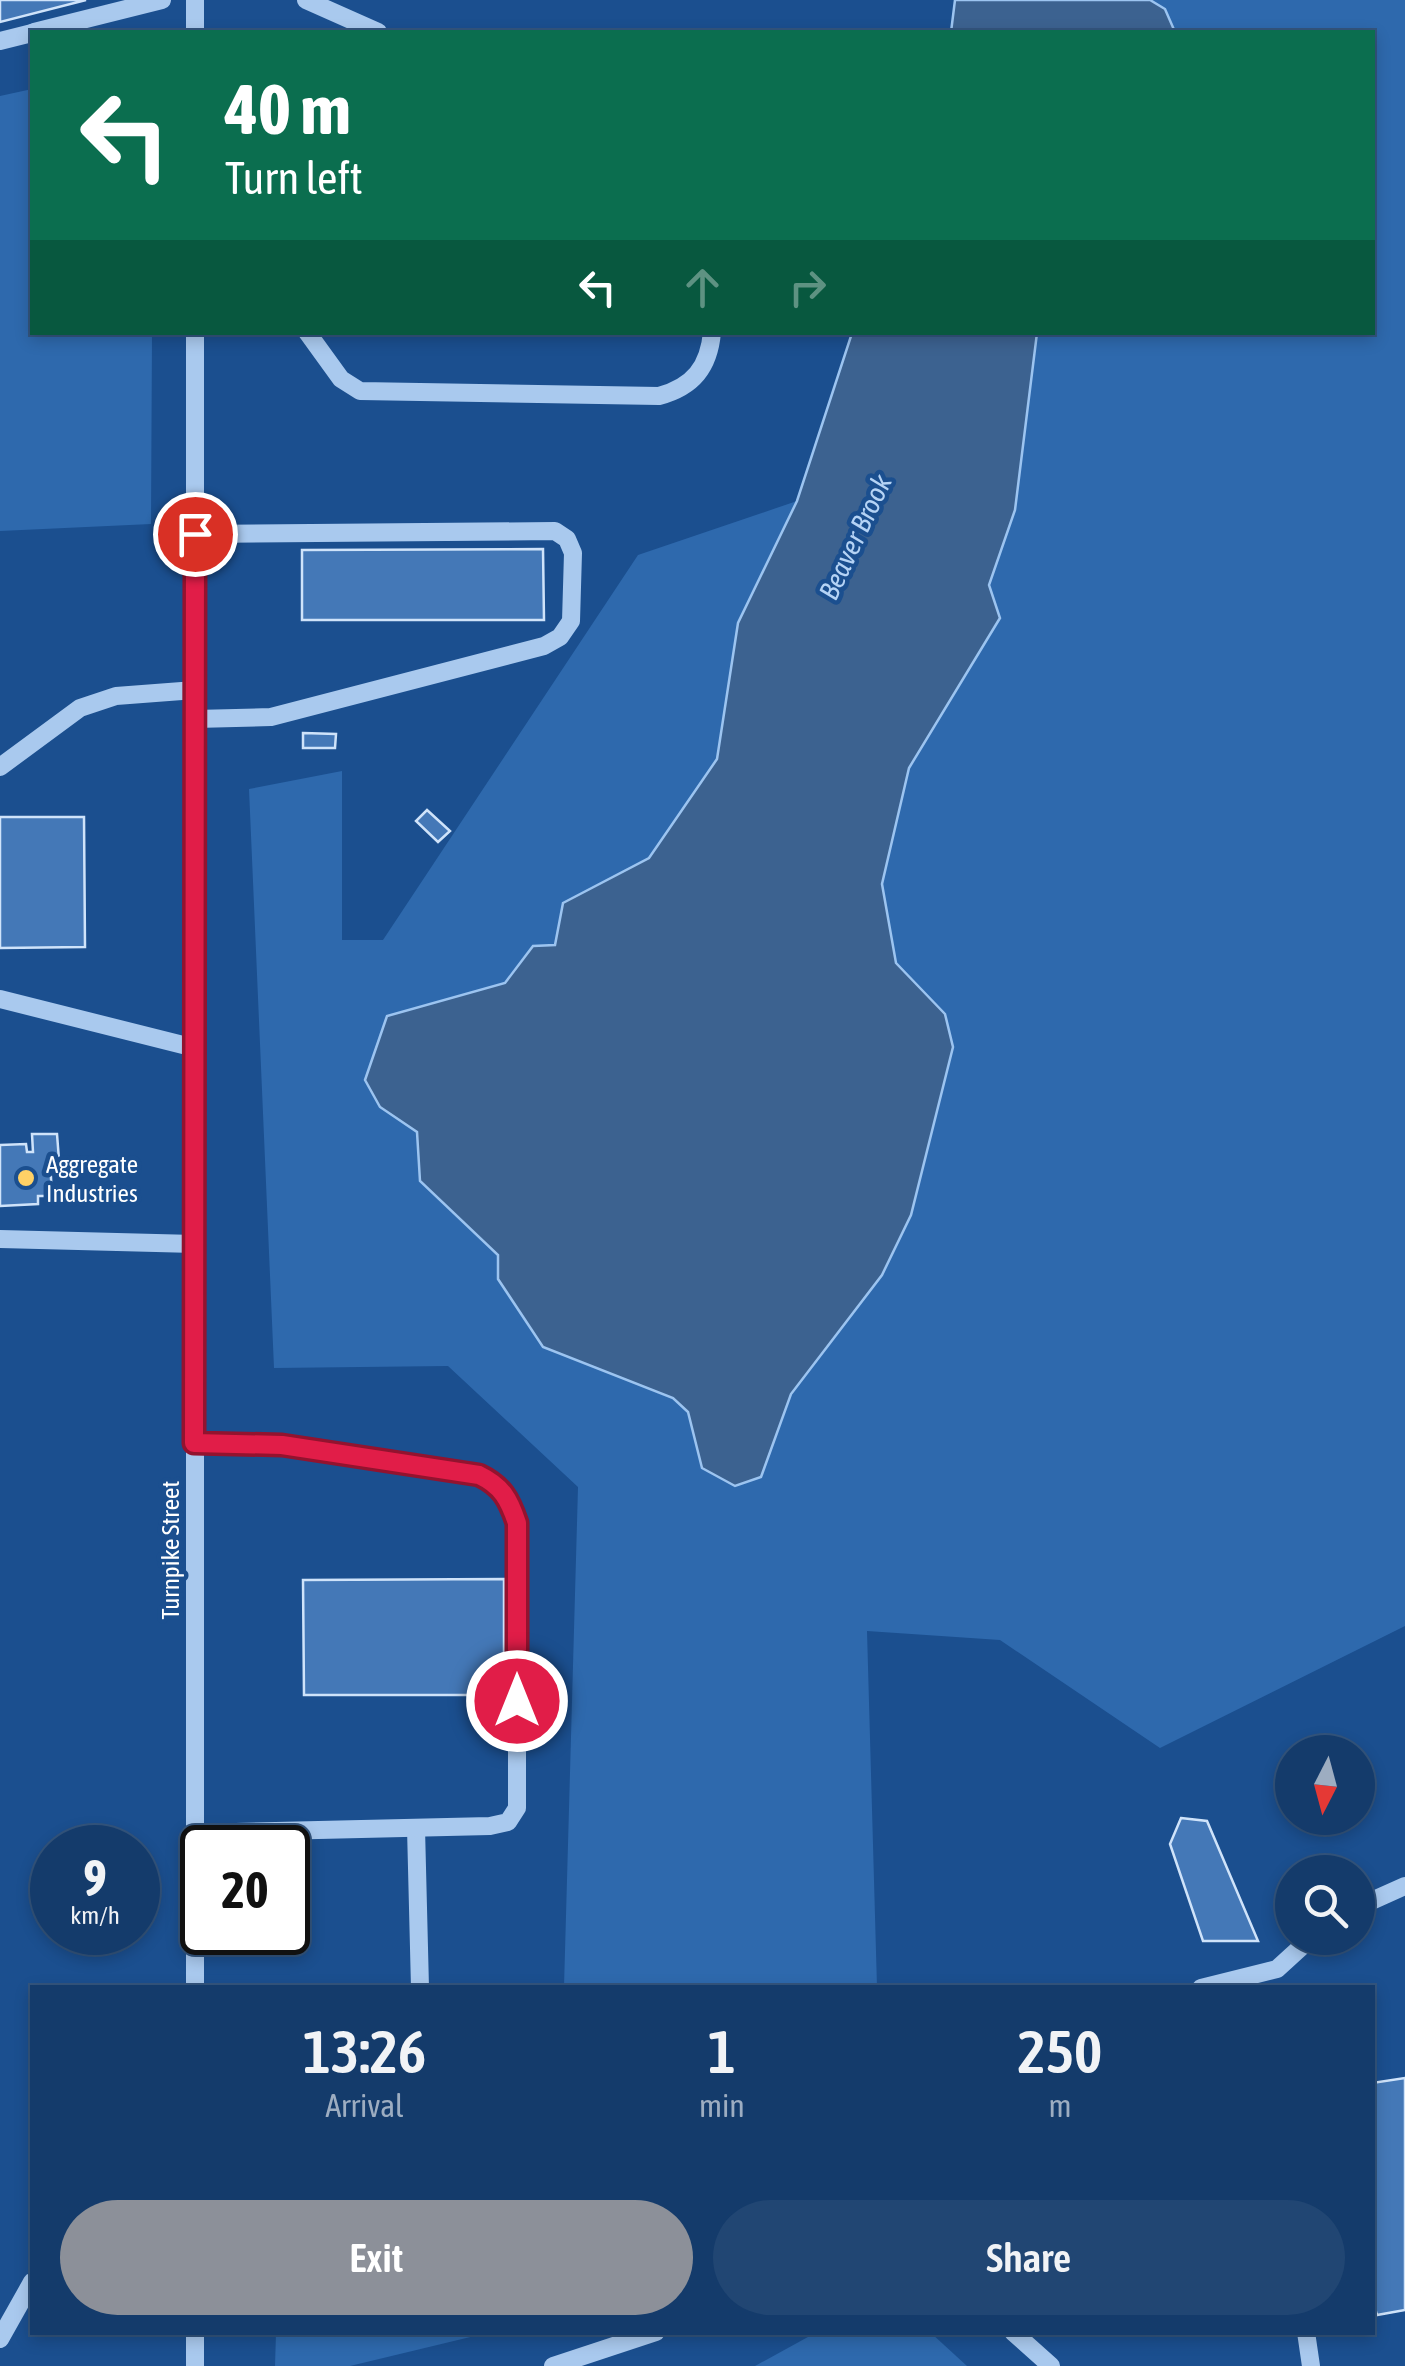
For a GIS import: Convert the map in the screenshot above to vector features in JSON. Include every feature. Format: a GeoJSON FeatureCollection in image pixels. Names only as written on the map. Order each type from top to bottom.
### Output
{"type":"FeatureCollection","features":[{"type":"Feature","properties":{"kind":"street"},"geometry":{"type":"LineString","coordinates":[[45,30],[162,0]]}},
{"type":"Feature","properties":{"kind":"street"},"geometry":{"type":"LineString","coordinates":[[195,0],[195,30]]}},
{"type":"Feature","properties":{"kind":"street"},"geometry":{"type":"LineString","coordinates":[[306,0],[374,30]]}},
{"type":"Feature","properties":{"kind":"street"},"geometry":{"type":"LineString","coordinates":[[0,41],[30,34]]}},
{"type":"Feature","properties":{"kind":"street","name":"Turnpike Street"},"geometry":{"type":"LineString","coordinates":[[194,1825],[195,335]]}},
{"type":"Feature","properties":{"kind":"street"},"geometry":{"type":"LineString","coordinates":[[309,335],[341,379],[360,391],[659,396],[678,391],[702,370],[710,354],[712,335]]}},
{"type":"Feature","properties":{"kind":"street"},"geometry":{"type":"LineString","coordinates":[[195,534],[555,531],[567,539],[573,553],[571,621],[560,637],[544,646],[271,717],[195,719]]}},
{"type":"Feature","properties":{"kind":"street"},"geometry":{"type":"LineString","coordinates":[[0,767],[80,708],[116,696],[195,690]]}},
{"type":"Feature","properties":{"kind":"street"},"geometry":{"type":"LineString","coordinates":[[0,1000],[195,1048]]}},
{"type":"Feature","properties":{"kind":"street"},"geometry":{"type":"LineString","coordinates":[[0,1239],[194,1244]]}},
{"type":"Feature","properties":{"kind":"street"},"geometry":{"type":"LineString","coordinates":[[194,1443],[282,1445],[479,1475],[496,1482],[510,1500],[517,1523],[518,1808],[508,1822],[490,1826],[310,1830]]}},
{"type":"Feature","properties":{"kind":"street"},"geometry":{"type":"LineString","coordinates":[[416,1828],[420,1985]]}},
{"type":"Feature","properties":{"kind":"street"},"geometry":{"type":"LineString","coordinates":[[1375,1899],[1405,1886]]}},
{"type":"Feature","properties":{"kind":"street","name":"Turnpike Street"},"geometry":{"type":"LineString","coordinates":[[194,1955],[194,1985]]}},
{"type":"Feature","properties":{"kind":"street"},"geometry":{"type":"LineString","coordinates":[[1225,1985],[1250,1982],[1277,1969],[1292,1955]]}},
{"type":"Feature","properties":{"kind":"street"},"geometry":{"type":"LineString","coordinates":[[0,2338],[30,2286]]}},
{"type":"Feature","properties":{"kind":"street"},"geometry":{"type":"LineString","coordinates":[[194,2335],[194,2366]]}},
{"type":"Feature","properties":{"kind":"street"},"geometry":{"type":"LineString","coordinates":[[554,2366],[647,2335]]}},
{"type":"Feature","properties":{"kind":"street"},"geometry":{"type":"LineString","coordinates":[[1306,2335],[1310,2366]]}},
{"type":"Feature","properties":{"kind":"street"},"geometry":{"type":"LineString","coordinates":[[1024,2337],[1052,2366]]}},
{"type":"Feature","properties":{"kind":"shaded area"},"geometry":{"type":"Polygon","coordinates":[[[1150,0],[1405,0],[1405,1626],[1160,1748],[1000,1640],[867,1631],[877,1985],[564,1985],[578,1487],[448,1366],[274,1368],[249,789],[342,771],[342,940],[383,940],[638,555],[797,501],[738,623],[717,759],[649,858],[563,903],[555,945],[532,946],[505,983],[387,1016],[380,1107],[417,1132],[420,1181],[499,1255],[543,1347],[673,1398],[688,1412],[702,1468],[761,1477],[791,1394],[882,1275],[945,1014],[896,963],[882,884],[909,768],[1000,618],[989,585],[1015,510],[1037,335],[1375,335],[1375,30],[1174,30],[1165,9],[1150,0]]]}},
{"type":"Feature","properties":{"kind":"shaded area"},"geometry":{"type":"Polygon","coordinates":[[[30,89],[30,335],[152,335],[151,524],[0,531],[0,96],[30,89]]]}},
{"type":"Feature","properties":{"kind":"shaded area"},"geometry":{"type":"Polygon","coordinates":[[[276,2335],[479,2335],[350,2366],[275,2366],[276,2335]]]}},
{"type":"Feature","properties":{"kind":"shaded area"},"geometry":{"type":"Polygon","coordinates":[[[812,2335],[933,2335],[967,2366],[755,2366],[812,2335]]]}},
{"type":"Feature","properties":{"kind":"water"},"geometry":{"type":"Polygon","coordinates":[[[955,0],[1150,0],[1165,9],[1174,30],[951,30],[955,0]]]}},
{"type":"Feature","properties":{"kind":"water","name":"Beaver Brook"},"geometry":{"type":"Polygon","coordinates":[[[851,335],[1037,335],[1015,510],[989,585],[1000,618],[909,768],[882,884],[896,963],[945,1014],[953,1047],[911,1215],[882,1275],[791,1394],[761,1477],[735,1486],[702,1468],[688,1412],[673,1398],[543,1347],[498,1279],[498,1255],[420,1181],[417,1132],[380,1107],[365,1080],[387,1016],[505,983],[533,946],[555,945],[563,903],[649,858],[717,759],[738,623],[797,501],[851,335]]]}},
{"type":"Feature","properties":{"kind":"building"},"geometry":{"type":"Polygon","coordinates":[[[0,0],[86,0],[0,22],[0,0]]]}},
{"type":"Feature","properties":{"kind":"building"},"geometry":{"type":"Polygon","coordinates":[[[543,549],[544,620],[302,620],[302,550],[543,549]]]}},
{"type":"Feature","properties":{"kind":"building"},"geometry":{"type":"Polygon","coordinates":[[[303,733],[336,734],[335,748],[303,748],[303,733]]]}},
{"type":"Feature","properties":{"kind":"building"},"geometry":{"type":"Polygon","coordinates":[[[427,810],[450,831],[438,842],[416,821],[427,810]]]}},
{"type":"Feature","properties":{"kind":"building"},"geometry":{"type":"Polygon","coordinates":[[[0,817],[84,817],[85,947],[0,948],[0,817]]]}},
{"type":"Feature","properties":{"kind":"building","name":"Aggregate Industries"},"geometry":{"type":"Polygon","coordinates":[[[32,1134],[57,1134],[59,1160],[50,1160],[52,1196],[38,1196],[38,1204],[0,1206],[0,1145],[26,1144],[27,1152],[33,1152],[32,1134]]]}},
{"type":"Feature","properties":{"kind":"building"},"geometry":{"type":"Polygon","coordinates":[[[504,1579],[504,1695],[304,1695],[303,1580],[504,1579]]]}},
{"type":"Feature","properties":{"kind":"building"},"geometry":{"type":"Polygon","coordinates":[[[1181,1818],[1207,1821],[1258,1941],[1203,1941],[1170,1844],[1181,1818]]]}},
{"type":"Feature","properties":{"kind":"building"},"geometry":{"type":"Polygon","coordinates":[[[1405,2078],[1405,2310],[1377,2315],[1375,2308],[1375,2083],[1405,2078]]]}},
{"type":"Feature","properties":{"kind":"place","name":"Aggregate Industries"},"geometry":{"type":"Point","coordinates":[26,1178]}},
{"type":"Feature","properties":{"kind":"route"},"geometry":{"type":"LineString","coordinates":[[195,534],[194,1443],[282,1445],[479,1475],[496,1482],[510,1500],[517,1523],[517,1701]]}}]}
